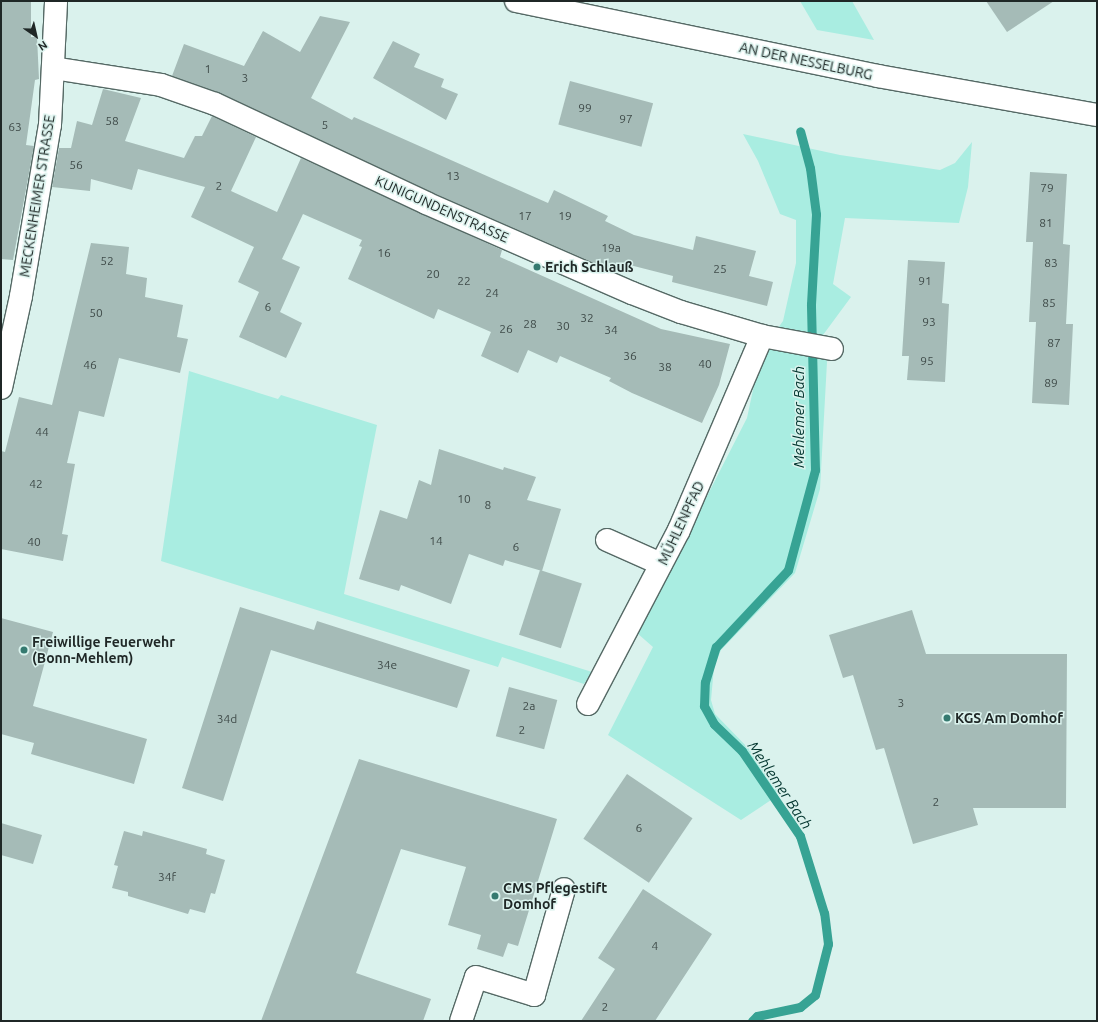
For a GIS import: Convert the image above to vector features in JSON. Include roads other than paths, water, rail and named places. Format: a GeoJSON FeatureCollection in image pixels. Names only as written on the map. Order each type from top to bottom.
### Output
{"type":"FeatureCollection","features":[{"type":"Feature","properties":{"kind":"street","name":"MECKENHEIMER STRASSE"},"geometry":{"type":"LineString","coordinates":[[1,388],[19,307],[50,125],[56,1]]}},
{"type":"Feature","properties":{"kind":"street","name":"AN DER NESSELBURG"},"geometry":{"type":"LineString","coordinates":[[516,1],[870,74],[1097,115]]}},
{"type":"Feature","properties":{"kind":"street","name":"KUNIGUNDENSTRASSE"},"geometry":{"type":"LineString","coordinates":[[53,68],[161,84],[215,104],[576,270],[681,312],[762,336],[793,343],[832,349]]}},
{"type":"Feature","properties":{"kind":"street","name":"MÜHLENPFAD"},"geometry":{"type":"LineString","coordinates":[[588,704],[661,564],[735,404],[762,336]]}},
{"type":"Feature","properties":{"kind":"street"},"geometry":{"type":"LineString","coordinates":[[607,540],[661,564]]}},
{"type":"Feature","properties":{"kind":"street"},"geometry":{"type":"LineString","coordinates":[[461,1021],[476,977],[534,995],[564,889]]}},
{"type":"Feature","properties":{"kind":"waterway","name":"Mehlemer Bach"},"geometry":{"type":"LineString","coordinates":[[752,1021],[757,1016],[800,1007],[815,995],[828,944],[824,913],[800,836],[742,751],[714,724],[704,706],[705,682],[716,647],[788,570],[815,470],[811,304],[816,214],[810,168],[800,131]]}},
{"type":"Feature","properties":{"kind":"place","name":"Erich Schlauß"},"geometry":{"type":"Point","coordinates":[537,267]}},
{"type":"Feature","properties":{"kind":"place","name":"Freiwillige Feuerwehr (Bonn-Mehlem)"},"geometry":{"type":"Point","coordinates":[24,650]}},
{"type":"Feature","properties":{"kind":"place","name":"KGS Am Domhof"},"geometry":{"type":"Point","coordinates":[947,718]}},
{"type":"Feature","properties":{"kind":"place","name":"CMS Pflegestift Domhof"},"geometry":{"type":"Point","coordinates":[495,896]}}]}
